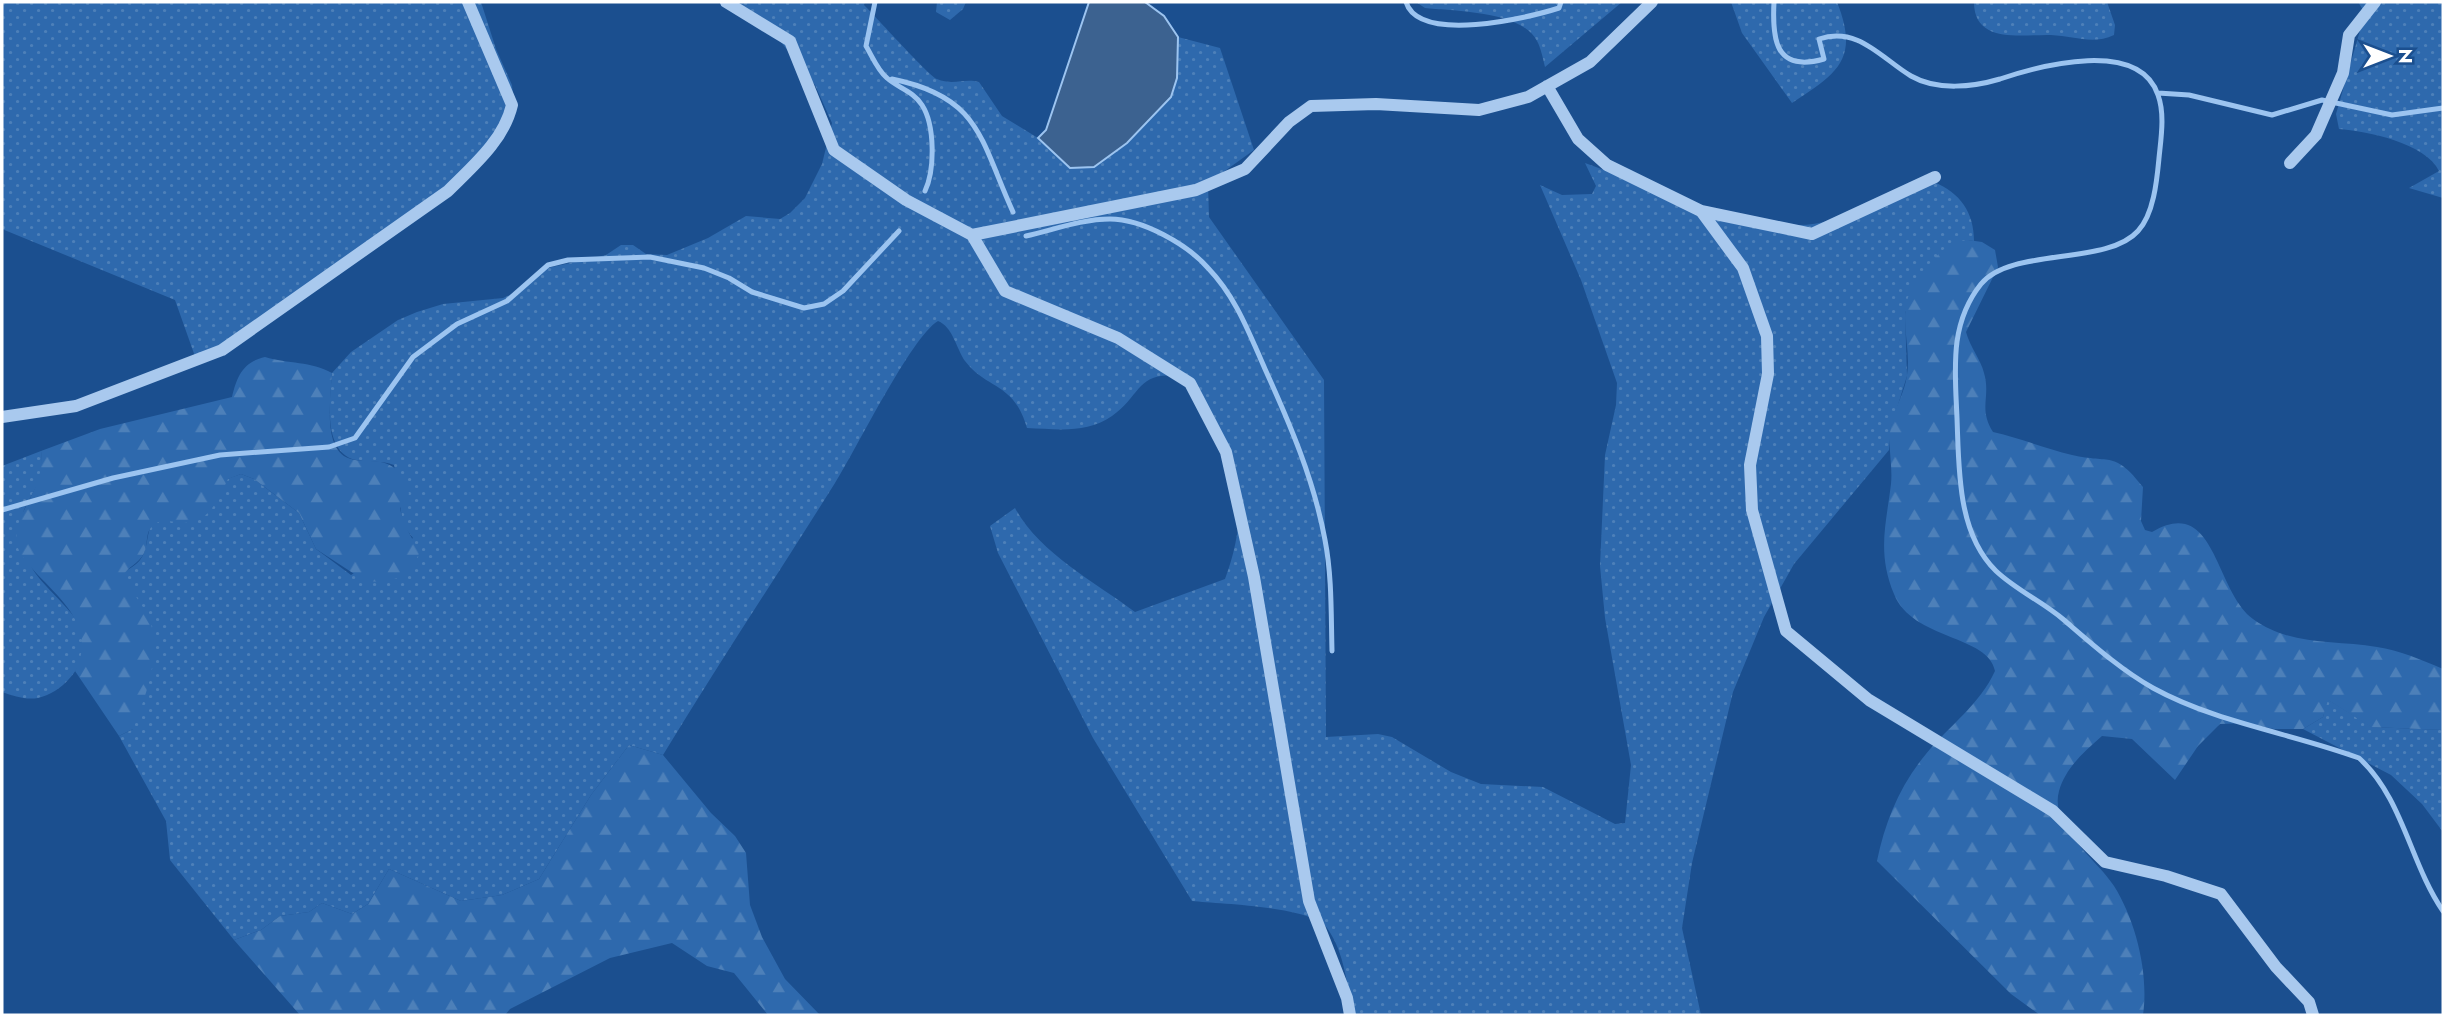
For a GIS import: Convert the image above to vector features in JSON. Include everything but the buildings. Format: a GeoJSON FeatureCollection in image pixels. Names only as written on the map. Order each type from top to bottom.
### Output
{"type":"FeatureCollection","features":[{"type":"Feature","properties":{"kind":"street"},"geometry":{"type":"LineString","coordinates":[[2,417],[76,406],[222,350],[448,191],[476,164],[508,123],[512,105],[468,2]]}},
{"type":"Feature","properties":{"kind":"street"},"geometry":{"type":"LineString","coordinates":[[726,2],[790,41],[834,150],[906,200],[972,235],[1005,291],[1118,338],[1190,383],[1226,452],[1254,577],[1309,901],[1348,999],[1350,1015]]}},
{"type":"Feature","properties":{"kind":"street"},"geometry":{"type":"LineString","coordinates":[[972,235],[1196,190],[1245,169],[1289,122],[1311,106],[1376,104],[1479,110],[1528,97],[1590,62],[1652,2]]}},
{"type":"Feature","properties":{"kind":"street"},"geometry":{"type":"LineString","coordinates":[[2290,163],[2316,135],[2343,73],[2349,35],[2375,2]]}},
{"type":"Feature","properties":{"kind":"street"},"geometry":{"type":"LineString","coordinates":[[1547,86],[1577,139],[1607,165],[1701,211],[1812,234],[1935,177]]}},
{"type":"Feature","properties":{"kind":"street"},"geometry":{"type":"LineString","coordinates":[[1701,211],[1743,268],[1767,336],[1768,374],[1750,465],[1752,510],[1786,631],[1869,700],[2053,811],[2105,862],[2166,876],[2221,894],[2276,967],[2309,1002],[2313,1015]]}},
{"type":"Feature","properties":{"kind":"green space"},"geometry":{"type":"Polygon","coordinates":[[[2,2],[481,2],[496,49],[512,85],[514,106],[478,164],[197,362],[175,300],[2,229],[2,2]]]}},
{"type":"Feature","properties":{"kind":"green space"},"geometry":{"type":"Polygon","coordinates":[[[733,2],[865,2],[864,5],[932,76],[948,82],[979,82],[1002,116],[1038,138],[1070,168],[1177,78],[1178,37],[1220,48],[1254,150],[1208,183],[1209,217],[1324,380],[1326,737],[1378,734],[1392,737],[1451,772],[1481,784],[1543,787],[1615,824],[1625,823],[1631,765],[1605,618],[1600,566],[1605,455],[1616,405],[1617,383],[1581,280],[1540,185],[1562,195],[1592,194],[1596,186],[1585,163],[1715,210],[1796,225],[1847,216],[1934,182],[1958,198],[1968,212],[1974,241],[1968,240],[1905,312],[1907,376],[1891,427],[1889,450],[1794,564],[1764,617],[1733,692],[1692,863],[1682,928],[1701,1015],[1353,1015],[1338,948],[1327,928],[1318,921],[1285,911],[1192,901],[1093,738],[998,553],[990,526],[1015,508],[1025,524],[1053,553],[1135,612],[1225,579],[1239,518],[1236,471],[1229,447],[1183,377],[1168,376],[1148,380],[1122,408],[1092,426],[1071,429],[1027,428],[1015,402],[973,370],[947,328],[938,321],[913,348],[835,483],[663,755],[629,745],[591,795],[539,879],[502,895],[461,901],[389,869],[368,904],[352,914],[322,903],[309,912],[280,916],[261,930],[234,940],[170,860],[166,821],[119,736],[133,729],[122,576],[143,556],[151,525],[227,479],[241,474],[254,479],[299,513],[316,549],[351,575],[413,538],[403,525],[394,465],[356,460],[345,455],[333,436],[330,410],[332,373],[351,352],[398,320],[417,312],[443,304],[503,298],[520,290],[543,269],[606,255],[621,245],[633,245],[646,254],[667,255],[708,238],[746,216],[780,219],[790,213],[805,198],[822,164],[832,123],[815,85],[761,17],[733,2]]]}},
{"type":"Feature","properties":{"kind":"green space"},"geometry":{"type":"Polygon","coordinates":[[[937,2],[966,2],[963,9],[950,20],[936,12],[937,2]]]}},
{"type":"Feature","properties":{"kind":"green space"},"geometry":{"type":"Polygon","coordinates":[[[1416,2],[1622,2],[1545,67],[1537,41],[1529,31],[1517,24],[1486,14],[1425,8],[1416,2]]]}},
{"type":"Feature","properties":{"kind":"green space"},"geometry":{"type":"Polygon","coordinates":[[[1731,2],[1837,2],[1846,38],[1845,52],[1840,63],[1821,83],[1792,103],[1742,33],[1731,2]]]}},
{"type":"Feature","properties":{"kind":"green space"},"geometry":{"type":"Polygon","coordinates":[[[1974,2],[2107,2],[2115,25],[2114,35],[2091,40],[2051,35],[2002,34],[1982,25],[1976,16],[1974,2]]]}},
{"type":"Feature","properties":{"kind":"green space"},"geometry":{"type":"Polygon","coordinates":[[[2358,2],[2443,2],[2443,198],[2409,188],[2439,171],[2422,153],[2394,140],[2339,129],[2336,114],[2365,13],[2358,2]]]}},
{"type":"Feature","properties":{"kind":"green space"},"geometry":{"type":"Polygon","coordinates":[[[1968,240],[1982,242],[1995,250],[1998,267],[1966,332],[1984,373],[1986,416],[1993,432],[2072,455],[2111,461],[2125,468],[2143,487],[2141,521],[2145,530],[2152,532],[2173,524],[2189,525],[2202,535],[2240,605],[2253,619],[2267,628],[2312,641],[2385,648],[2443,669],[2443,730],[2371,727],[2328,700],[2323,717],[2303,729],[2274,729],[2247,723],[2220,724],[2198,746],[2175,780],[2132,739],[2102,736],[2076,760],[2059,791],[2061,817],[2076,842],[2114,886],[2129,915],[2142,965],[2143,1015],[2040,1015],[2011,994],[1877,861],[1889,818],[1909,778],[1926,754],[1981,694],[1995,671],[1990,659],[1979,650],[1932,629],[1903,609],[1889,579],[1884,552],[1891,477],[1890,433],[1892,419],[1906,382],[1908,366],[1905,319],[1907,301],[1918,279],[1936,257],[1950,245],[1968,240]]]}},
{"type":"Feature","properties":{"kind":"green space"},"geometry":{"type":"Polygon","coordinates":[[[265,357],[316,366],[332,373],[330,415],[333,440],[340,452],[349,458],[382,462],[393,467],[402,477],[409,494],[400,508],[419,554],[411,569],[398,578],[382,582],[365,581],[316,549],[299,513],[254,479],[241,474],[228,479],[214,505],[203,517],[186,523],[162,521],[152,527],[142,557],[123,576],[150,622],[154,654],[146,692],[133,729],[119,736],[75,671],[81,656],[82,643],[74,618],[58,596],[26,562],[18,548],[18,525],[38,480],[41,451],[100,429],[232,397],[236,383],[246,366],[265,357]]]}},
{"type":"Feature","properties":{"kind":"green space"},"geometry":{"type":"Polygon","coordinates":[[[41,451],[40,476],[23,514],[29,558],[38,577],[78,621],[85,640],[80,662],[67,681],[48,695],[29,698],[2,692],[2,466],[41,451]]]}},
{"type":"Feature","properties":{"kind":"green space"},"geometry":{"type":"Polygon","coordinates":[[[2327,699],[2372,727],[2443,730],[2443,832],[2422,804],[2391,775],[2303,729],[2323,717],[2327,699]]]}},
{"type":"Feature","properties":{"kind":"green space"},"geometry":{"type":"Polygon","coordinates":[[[629,745],[663,755],[711,813],[735,836],[746,853],[750,905],[762,937],[785,979],[820,1015],[768,1015],[734,973],[707,966],[672,943],[610,958],[510,1009],[505,1015],[300,1015],[234,940],[261,930],[280,916],[309,912],[322,903],[352,914],[368,904],[389,869],[461,901],[502,895],[539,879],[591,795],[629,745]]]}},
{"type":"Feature","properties":{"kind":"shaded area"},"geometry":{"type":"Polygon","coordinates":[[[1089,2],[1145,2],[1164,16],[1178,37],[1177,78],[1171,97],[1127,143],[1094,167],[1070,168],[1038,138],[1046,130],[1089,2]]]}},
{"type":"Feature","properties":{"kind":"waterway"},"geometry":{"type":"LineString","coordinates":[[875,2],[866,46],[884,75],[918,100],[929,124],[932,160],[925,191]]}},
{"type":"Feature","properties":{"kind":"waterway"},"geometry":{"type":"LineString","coordinates":[[1406,2],[1415,15],[1431,22],[1452,25],[1500,22],[1524,17],[1559,8],[1561,2]]}},
{"type":"Feature","properties":{"kind":"waterway"},"geometry":{"type":"LineString","coordinates":[[1774,2],[1776,40],[1786,57],[1795,61],[1824,59],[1819,39],[1833,36],[1857,40],[1911,76],[1943,86],[1978,84],[2063,63],[2088,61],[2111,62],[2131,67],[2147,78],[2158,95],[2162,118],[2154,196],[2148,215],[2138,231],[2124,242],[2105,249],[2036,260],[1995,273],[1981,284],[1963,315],[1955,365],[1958,458],[1967,519],[1983,556],[1996,571],[2141,681],[2203,710],[2359,758],[2386,792],[2443,911]]}},
{"type":"Feature","properties":{"kind":"waterway"},"geometry":{"type":"LineString","coordinates":[[892,79],[944,97],[961,110],[984,143],[1013,212]]}},
{"type":"Feature","properties":{"kind":"waterway"},"geometry":{"type":"LineString","coordinates":[[2158,93],[2189,95],[2272,115],[2322,100],[2392,115],[2443,108]]}},
{"type":"Feature","properties":{"kind":"waterway"},"geometry":{"type":"LineString","coordinates":[[1026,236],[1089,221],[1123,220],[1150,228],[1176,242],[1199,259],[1218,279],[1241,316],[1308,474],[1329,567],[1332,651]]}},
{"type":"Feature","properties":{"kind":"waterway"},"geometry":{"type":"LineString","coordinates":[[2,510],[113,478],[220,455],[329,447],[355,438],[413,357],[457,324],[507,301],[548,265],[568,260],[650,257],[704,268],[729,278],[752,292],[804,308],[824,304],[843,291],[899,231]]}}]}
